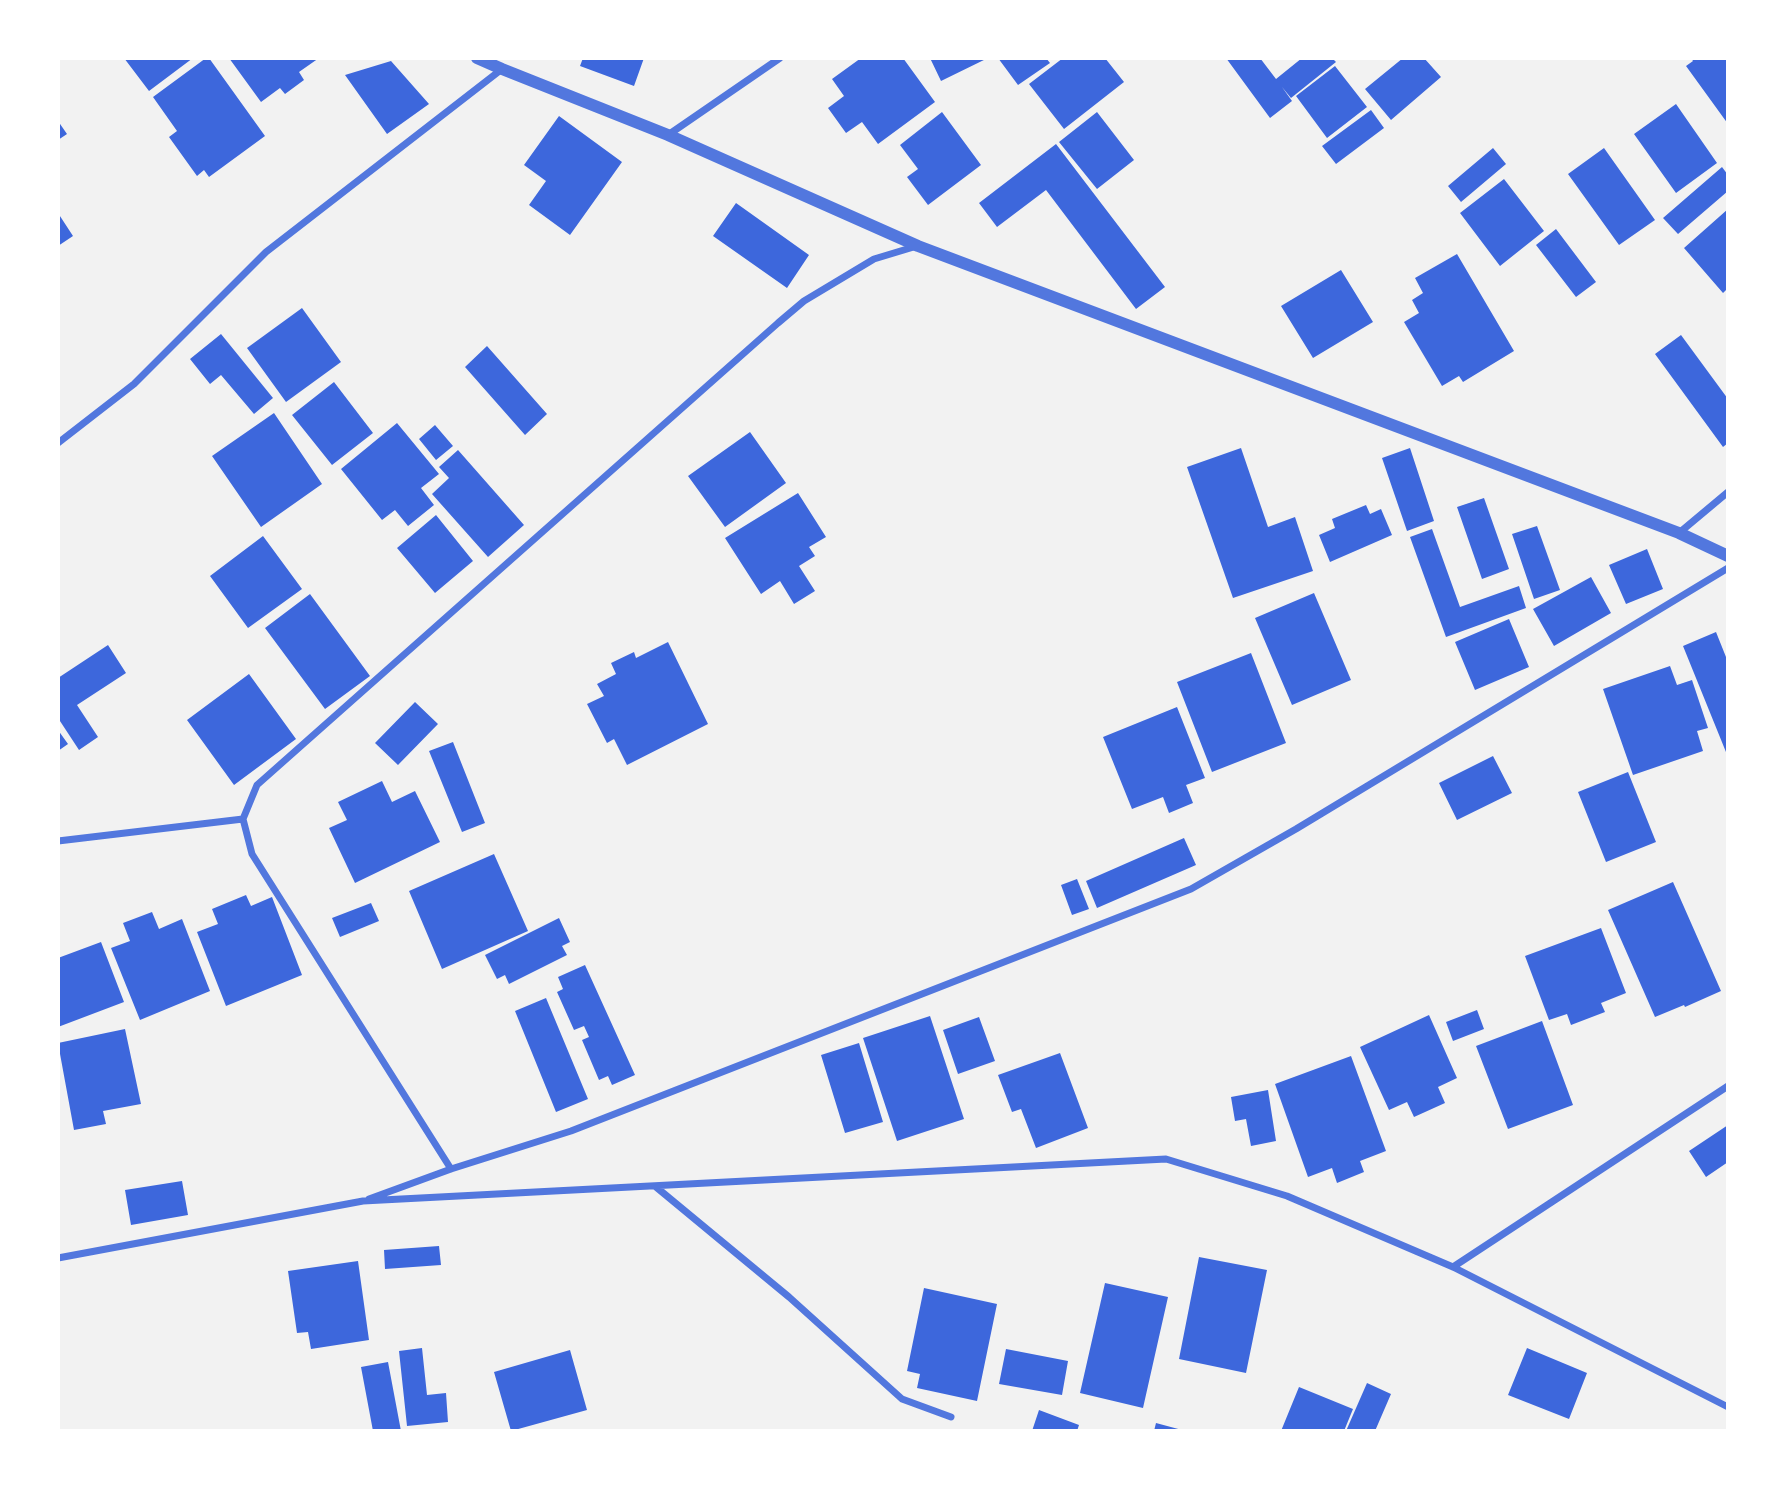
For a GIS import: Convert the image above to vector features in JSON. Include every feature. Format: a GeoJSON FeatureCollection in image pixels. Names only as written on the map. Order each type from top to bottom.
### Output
{"type":"FeatureCollection","features":[{"type":"Feature","properties":{"kind":"street"},"geometry":{"type":"LineString","coordinates":[[477,58],[668,135],[918,246],[1679,533],[1728,556]]}},
{"type":"Feature","properties":{"kind":"street"},"geometry":{"type":"LineString","coordinates":[[668,135],[780,58]]}},
{"type":"Feature","properties":{"kind":"street"},"geometry":{"type":"LineString","coordinates":[[58,443],[134,384],[266,251],[502,69]]}},
{"type":"Feature","properties":{"kind":"street"},"geometry":{"type":"LineString","coordinates":[[451,1169],[253,854],[243,819],[257,785],[778,323],[804,302],[874,259],[918,246]]}},
{"type":"Feature","properties":{"kind":"street"},"geometry":{"type":"LineString","coordinates":[[1679,533],[1728,492]]}},
{"type":"Feature","properties":{"kind":"street"},"geometry":{"type":"LineString","coordinates":[[363,1201],[451,1169],[571,1131],[1191,889],[1308,822],[1728,568]]}},
{"type":"Feature","properties":{"kind":"street"},"geometry":{"type":"LineString","coordinates":[[58,841],[243,819]]}},
{"type":"Feature","properties":{"kind":"street"},"geometry":{"type":"LineString","coordinates":[[1453,1267],[1728,1086]]}},
{"type":"Feature","properties":{"kind":"street"},"geometry":{"type":"LineString","coordinates":[[58,1258],[363,1201],[1166,1159],[1287,1196],[1453,1267],[1728,1407]]}},
{"type":"Feature","properties":{"kind":"street"},"geometry":{"type":"LineString","coordinates":[[656,1186],[789,1297],[902,1399],[951,1417]]}},
{"type":"Feature","properties":{"kind":"building"},"geometry":{"type":"Polygon","coordinates":[[[124,58],[193,58],[149,91],[124,58]]]}},
{"type":"Feature","properties":{"kind":"building"},"geometry":{"type":"Polygon","coordinates":[[[209,58],[265,136],[209,177],[204,170],[197,176],[169,137],[177,131],[153,97],[209,58]]]}},
{"type":"Feature","properties":{"kind":"building"},"geometry":{"type":"Polygon","coordinates":[[[229,58],[319,58],[299,72],[304,80],[285,94],[280,88],[261,102],[229,58]]]}},
{"type":"Feature","properties":{"kind":"building"},"geometry":{"type":"Polygon","coordinates":[[[583,58],[644,58],[634,86],[580,66],[583,58]]]}},
{"type":"Feature","properties":{"kind":"building"},"geometry":{"type":"Polygon","coordinates":[[[861,58],[903,58],[935,102],[878,144],[862,122],[846,133],[828,108],[844,96],[832,79],[861,58]]]}},
{"type":"Feature","properties":{"kind":"building"},"geometry":{"type":"Polygon","coordinates":[[[930,58],[988,58],[941,81],[930,58]]]}},
{"type":"Feature","properties":{"kind":"building"},"geometry":{"type":"Polygon","coordinates":[[[998,58],[1046,58],[1050,63],[1018,85],[998,58]]]}},
{"type":"Feature","properties":{"kind":"building"},"geometry":{"type":"Polygon","coordinates":[[[1063,58],[1105,58],[1124,82],[1064,129],[1029,84],[1063,58]]]}},
{"type":"Feature","properties":{"kind":"building"},"geometry":{"type":"Polygon","coordinates":[[[1226,58],[1260,58],[1276,79],[1302,58],[1332,58],[1336,62],[1291,98],[1282,87],[1292,101],[1270,118],[1226,58]]]}},
{"type":"Feature","properties":{"kind":"building"},"geometry":{"type":"Polygon","coordinates":[[[1403,58],[1424,58],[1441,77],[1391,120],[1365,89],[1403,58]]]}},
{"type":"Feature","properties":{"kind":"building"},"geometry":{"type":"Polygon","coordinates":[[[1691,58],[1728,58],[1728,124],[1686,66],[1693,61],[1691,58]]]}},
{"type":"Feature","properties":{"kind":"building"},"geometry":{"type":"Polygon","coordinates":[[[391,61],[429,104],[387,134],[345,75],[391,61]]]}},
{"type":"Feature","properties":{"kind":"building"},"geometry":{"type":"Polygon","coordinates":[[[1335,66],[1367,107],[1327,138],[1296,96],[1335,66]]]}},
{"type":"Feature","properties":{"kind":"building"},"geometry":{"type":"Polygon","coordinates":[[[1676,104],[1717,163],[1676,193],[1634,134],[1676,104]]]}},
{"type":"Feature","properties":{"kind":"building"},"geometry":{"type":"Polygon","coordinates":[[[1371,110],[1384,128],[1336,164],[1322,146],[1371,110]]]}},
{"type":"Feature","properties":{"kind":"building"},"geometry":{"type":"Polygon","coordinates":[[[942,112],[981,165],[928,205],[907,177],[918,169],[900,145],[942,112]]]}},
{"type":"Feature","properties":{"kind":"building"},"geometry":{"type":"Polygon","coordinates":[[[1097,112],[1134,160],[1097,189],[1059,142],[1097,112]]]}},
{"type":"Feature","properties":{"kind":"building"},"geometry":{"type":"Polygon","coordinates":[[[559,116],[622,162],[570,235],[529,205],[546,181],[524,165],[559,116]]]}},
{"type":"Feature","properties":{"kind":"building"},"geometry":{"type":"Polygon","coordinates":[[[58,121],[67,134],[58,140],[58,121]]]}},
{"type":"Feature","properties":{"kind":"building"},"geometry":{"type":"Polygon","coordinates":[[[1056,144],[1165,287],[1136,309],[1046,190],[997,227],[979,203],[1056,144]]]}},
{"type":"Feature","properties":{"kind":"building"},"geometry":{"type":"Polygon","coordinates":[[[1493,148],[1506,164],[1461,202],[1448,186],[1493,148]]]}},
{"type":"Feature","properties":{"kind":"building"},"geometry":{"type":"Polygon","coordinates":[[[1604,148],[1655,220],[1619,245],[1568,174],[1604,148]]]}},
{"type":"Feature","properties":{"kind":"building"},"geometry":{"type":"Polygon","coordinates":[[[1722,167],[1728,175],[1728,191],[1678,234],[1663,218],[1722,167]]]}},
{"type":"Feature","properties":{"kind":"building"},"geometry":{"type":"Polygon","coordinates":[[[1504,179],[1544,231],[1500,266],[1460,213],[1504,179]]]}},
{"type":"Feature","properties":{"kind":"building"},"geometry":{"type":"Polygon","coordinates":[[[736,203],[809,255],[787,288],[713,236],[736,203]]]}},
{"type":"Feature","properties":{"kind":"building"},"geometry":{"type":"Polygon","coordinates":[[[1728,209],[1728,288],[1723,293],[1684,248],[1728,209]]]}},
{"type":"Feature","properties":{"kind":"building"},"geometry":{"type":"Polygon","coordinates":[[[58,213],[73,236],[58,246],[58,213]]]}},
{"type":"Feature","properties":{"kind":"building"},"geometry":{"type":"Polygon","coordinates":[[[1556,229],[1596,282],[1576,297],[1536,245],[1556,229]]]}},
{"type":"Feature","properties":{"kind":"building"},"geometry":{"type":"Polygon","coordinates":[[[1457,254],[1514,351],[1463,382],[1459,376],[1442,386],[1404,322],[1419,313],[1412,300],[1423,293],[1415,278],[1457,254]]]}},
{"type":"Feature","properties":{"kind":"building"},"geometry":{"type":"Polygon","coordinates":[[[1341,270],[1373,322],[1313,358],[1281,306],[1341,270]]]}},
{"type":"Feature","properties":{"kind":"building"},"geometry":{"type":"Polygon","coordinates":[[[302,308],[341,362],[286,402],[247,348],[302,308]]]}},
{"type":"Feature","properties":{"kind":"building"},"geometry":{"type":"Polygon","coordinates":[[[221,334],[273,398],[254,414],[221,375],[210,384],[190,359],[221,334]]]}},
{"type":"Feature","properties":{"kind":"building"},"geometry":{"type":"Polygon","coordinates":[[[1681,335],[1728,399],[1728,443],[1723,447],[1655,354],[1681,335]]]}},
{"type":"Feature","properties":{"kind":"building"},"geometry":{"type":"Polygon","coordinates":[[[487,346],[547,414],[525,435],[465,367],[487,346]]]}},
{"type":"Feature","properties":{"kind":"building"},"geometry":{"type":"Polygon","coordinates":[[[334,382],[373,433],[332,465],[292,415],[334,382]]]}},
{"type":"Feature","properties":{"kind":"building"},"geometry":{"type":"Polygon","coordinates":[[[274,413],[322,484],[261,527],[212,456],[274,413]]]}},
{"type":"Feature","properties":{"kind":"building"},"geometry":{"type":"Polygon","coordinates":[[[397,423],[439,474],[421,488],[434,505],[408,526],[395,510],[382,520],[341,469],[397,423]]]}},
{"type":"Feature","properties":{"kind":"building"},"geometry":{"type":"Polygon","coordinates":[[[435,425],[453,446],[436,460],[419,439],[435,425]]]}},
{"type":"Feature","properties":{"kind":"building"},"geometry":{"type":"Polygon","coordinates":[[[750,432],[786,483],[725,527],[688,476],[750,432]]]}},
{"type":"Feature","properties":{"kind":"building"},"geometry":{"type":"Polygon","coordinates":[[[1241,448],[1268,527],[1295,517],[1313,571],[1233,598],[1187,467],[1241,448]]]}},
{"type":"Feature","properties":{"kind":"building"},"geometry":{"type":"Polygon","coordinates":[[[1410,448],[1434,521],[1407,531],[1382,458],[1410,448]]]}},
{"type":"Feature","properties":{"kind":"building"},"geometry":{"type":"Polygon","coordinates":[[[458,450],[524,525],[488,557],[432,494],[449,478],[439,467],[458,450]]]}},
{"type":"Feature","properties":{"kind":"building"},"geometry":{"type":"Polygon","coordinates":[[[798,493],[826,537],[809,547],[815,556],[799,566],[815,591],[794,604],[780,581],[761,594],[725,538],[798,493]]]}},
{"type":"Feature","properties":{"kind":"building"},"geometry":{"type":"Polygon","coordinates":[[[1484,498],[1509,569],[1482,579],[1457,507],[1484,498]]]}},
{"type":"Feature","properties":{"kind":"building"},"geometry":{"type":"Polygon","coordinates":[[[1366,505],[1370,514],[1381,509],[1392,535],[1330,562],[1319,535],[1335,528],[1332,519],[1366,505]]]}},
{"type":"Feature","properties":{"kind":"building"},"geometry":{"type":"Polygon","coordinates":[[[436,515],[473,561],[435,593],[397,548],[436,515]]]}},
{"type":"Feature","properties":{"kind":"building"},"geometry":{"type":"Polygon","coordinates":[[[1537,526],[1560,590],[1534,599],[1512,534],[1537,526]]]}},
{"type":"Feature","properties":{"kind":"building"},"geometry":{"type":"Polygon","coordinates":[[[1432,529],[1460,607],[1519,586],[1526,608],[1446,637],[1410,537],[1432,529]]]}},
{"type":"Feature","properties":{"kind":"building"},"geometry":{"type":"Polygon","coordinates":[[[263,536],[302,589],[248,628],[210,576],[263,536]]]}},
{"type":"Feature","properties":{"kind":"building"},"geometry":{"type":"Polygon","coordinates":[[[1647,549],[1663,589],[1626,604],[1609,565],[1647,549]]]}},
{"type":"Feature","properties":{"kind":"building"},"geometry":{"type":"Polygon","coordinates":[[[1591,577],[1611,613],[1554,646],[1533,609],[1591,577]]]}},
{"type":"Feature","properties":{"kind":"building"},"geometry":{"type":"Polygon","coordinates":[[[1314,593],[1351,680],[1292,705],[1255,618],[1314,593]]]}},
{"type":"Feature","properties":{"kind":"building"},"geometry":{"type":"Polygon","coordinates":[[[310,594],[370,676],[325,709],[265,628],[310,594]]]}},
{"type":"Feature","properties":{"kind":"building"},"geometry":{"type":"Polygon","coordinates":[[[1509,619],[1529,667],[1475,690],[1455,642],[1509,619]]]}},
{"type":"Feature","properties":{"kind":"building"},"geometry":{"type":"Polygon","coordinates":[[[1716,632],[1728,662],[1728,757],[1683,646],[1716,632]]]}},
{"type":"Feature","properties":{"kind":"building"},"geometry":{"type":"Polygon","coordinates":[[[668,642],[708,724],[627,765],[614,739],[607,743],[587,704],[604,696],[597,684],[616,674],[611,663],[634,652],[636,658],[668,642]]]}},
{"type":"Feature","properties":{"kind":"building"},"geometry":{"type":"Polygon","coordinates":[[[108,645],[126,673],[77,705],[98,737],[79,750],[58,718],[58,678],[108,645]]]}},
{"type":"Feature","properties":{"kind":"building"},"geometry":{"type":"Polygon","coordinates":[[[1251,653],[1286,743],[1212,772],[1177,682],[1251,653]]]}},
{"type":"Feature","properties":{"kind":"building"},"geometry":{"type":"Polygon","coordinates":[[[1670,666],[1677,685],[1692,680],[1708,728],[1697,731],[1703,751],[1633,775],[1603,689],[1670,666]]]}},
{"type":"Feature","properties":{"kind":"building"},"geometry":{"type":"Polygon","coordinates":[[[249,674],[296,739],[234,785],[187,720],[249,674]]]}},
{"type":"Feature","properties":{"kind":"building"},"geometry":{"type":"Polygon","coordinates":[[[415,702],[438,724],[398,765],[375,743],[415,702]]]}},
{"type":"Feature","properties":{"kind":"building"},"geometry":{"type":"Polygon","coordinates":[[[1177,707],[1205,778],[1186,785],[1193,803],[1169,813],[1163,797],[1132,809],[1103,737],[1177,707]]]}},
{"type":"Feature","properties":{"kind":"building"},"geometry":{"type":"Polygon","coordinates":[[[58,730],[68,744],[58,751],[58,730]]]}},
{"type":"Feature","properties":{"kind":"building"},"geometry":{"type":"Polygon","coordinates":[[[453,742],[485,823],[462,832],[429,751],[453,742]]]}},
{"type":"Feature","properties":{"kind":"building"},"geometry":{"type":"Polygon","coordinates":[[[1493,756],[1512,793],[1457,820],[1439,783],[1493,756]]]}},
{"type":"Feature","properties":{"kind":"building"},"geometry":{"type":"Polygon","coordinates":[[[1628,772],[1656,842],[1606,862],[1578,792],[1628,772]]]}},
{"type":"Feature","properties":{"kind":"building"},"geometry":{"type":"Polygon","coordinates":[[[382,781],[392,802],[415,791],[440,842],[355,883],[329,828],[347,820],[338,802],[382,781]]]}},
{"type":"Feature","properties":{"kind":"building"},"geometry":{"type":"Polygon","coordinates":[[[1184,838],[1196,865],[1097,908],[1086,881],[1184,838]]]}},
{"type":"Feature","properties":{"kind":"building"},"geometry":{"type":"Polygon","coordinates":[[[494,854],[528,931],[442,969],[409,891],[494,854]]]}},
{"type":"Feature","properties":{"kind":"building"},"geometry":{"type":"Polygon","coordinates":[[[1077,879],[1089,909],[1072,915],[1061,885],[1077,879]]]}},
{"type":"Feature","properties":{"kind":"building"},"geometry":{"type":"Polygon","coordinates":[[[1673,882],[1721,991],[1655,1017],[1608,910],[1673,882]]]}},
{"type":"Feature","properties":{"kind":"building"},"geometry":{"type":"Polygon","coordinates":[[[246,895],[251,906],[272,897],[302,975],[226,1006],[197,932],[218,924],[212,909],[246,895]]]}},
{"type":"Feature","properties":{"kind":"building"},"geometry":{"type":"Polygon","coordinates":[[[371,903],[379,921],[340,937],[332,918],[371,903]]]}},
{"type":"Feature","properties":{"kind":"building"},"geometry":{"type":"Polygon","coordinates":[[[152,912],[159,929],[182,919],[210,991],[140,1020],[111,948],[130,941],[123,923],[152,912]]]}},
{"type":"Feature","properties":{"kind":"building"},"geometry":{"type":"Polygon","coordinates":[[[559,918],[570,942],[562,946],[567,955],[509,984],[505,975],[497,979],[485,955],[559,918]]]}},
{"type":"Feature","properties":{"kind":"building"},"geometry":{"type":"Polygon","coordinates":[[[1601,928],[1626,993],[1601,1003],[1605,1012],[1571,1025],[1567,1014],[1549,1020],[1525,956],[1601,928]]]}},
{"type":"Feature","properties":{"kind":"building"},"geometry":{"type":"Polygon","coordinates":[[[101,942],[124,1002],[58,1027],[58,958],[101,942]]]}},
{"type":"Feature","properties":{"kind":"building"},"geometry":{"type":"Polygon","coordinates":[[[585,965],[635,1075],[612,1085],[608,1076],[599,1080],[582,1040],[589,1037],[584,1026],[574,1030],[557,992],[563,989],[558,977],[585,965]]]}},
{"type":"Feature","properties":{"kind":"building"},"geometry":{"type":"Polygon","coordinates":[[[546,998],[588,1099],[556,1112],[515,1011],[546,998]]]}},
{"type":"Feature","properties":{"kind":"building"},"geometry":{"type":"Polygon","coordinates":[[[1477,1010],[1484,1029],[1453,1041],[1446,1022],[1477,1010]]]}},
{"type":"Feature","properties":{"kind":"building"},"geometry":{"type":"Polygon","coordinates":[[[1429,1015],[1457,1078],[1438,1087],[1445,1103],[1414,1117],[1407,1102],[1389,1110],[1360,1047],[1429,1015]]]}},
{"type":"Feature","properties":{"kind":"building"},"geometry":{"type":"Polygon","coordinates":[[[930,1016],[964,1119],[897,1141],[863,1038],[930,1016]]]}},
{"type":"Feature","properties":{"kind":"building"},"geometry":{"type":"Polygon","coordinates":[[[979,1017],[995,1061],[958,1074],[943,1030],[979,1017]]]}},
{"type":"Feature","properties":{"kind":"building"},"geometry":{"type":"Polygon","coordinates":[[[1542,1021],[1573,1105],[1508,1129],[1476,1046],[1542,1021]]]}},
{"type":"Feature","properties":{"kind":"building"},"geometry":{"type":"Polygon","coordinates":[[[125,1029],[141,1104],[103,1111],[106,1124],[74,1130],[58,1043],[125,1029]]]}},
{"type":"Feature","properties":{"kind":"building"},"geometry":{"type":"Polygon","coordinates":[[[859,1043],[883,1122],[845,1133],[821,1055],[859,1043]]]}},
{"type":"Feature","properties":{"kind":"building"},"geometry":{"type":"Polygon","coordinates":[[[1060,1053],[1088,1128],[1036,1148],[1021,1109],[1012,1112],[998,1075],[1060,1053]]]}},
{"type":"Feature","properties":{"kind":"building"},"geometry":{"type":"Polygon","coordinates":[[[1351,1056],[1386,1151],[1360,1161],[1364,1172],[1337,1183],[1332,1168],[1308,1177],[1275,1084],[1351,1056]]]}},
{"type":"Feature","properties":{"kind":"building"},"geometry":{"type":"Polygon","coordinates":[[[1268,1090],[1276,1141],[1251,1146],[1246,1119],[1235,1121],[1231,1097],[1268,1090]]]}},
{"type":"Feature","properties":{"kind":"building"},"geometry":{"type":"Polygon","coordinates":[[[1728,1125],[1728,1162],[1706,1177],[1689,1151],[1728,1125]]]}},
{"type":"Feature","properties":{"kind":"building"},"geometry":{"type":"Polygon","coordinates":[[[182,1181],[188,1215],[131,1225],[125,1190],[182,1181]]]}},
{"type":"Feature","properties":{"kind":"building"},"geometry":{"type":"Polygon","coordinates":[[[439,1246],[441,1265],[385,1269],[384,1250],[439,1246]]]}},
{"type":"Feature","properties":{"kind":"building"},"geometry":{"type":"Polygon","coordinates":[[[1199,1257],[1267,1270],[1246,1373],[1179,1359],[1199,1257]]]}},
{"type":"Feature","properties":{"kind":"building"},"geometry":{"type":"Polygon","coordinates":[[[358,1261],[369,1340],[311,1349],[308,1332],[297,1333],[288,1271],[358,1261]]]}},
{"type":"Feature","properties":{"kind":"building"},"geometry":{"type":"Polygon","coordinates":[[[1105,1283],[1168,1297],[1143,1408],[1080,1393],[1105,1283]]]}},
{"type":"Feature","properties":{"kind":"building"},"geometry":{"type":"Polygon","coordinates":[[[924,1288],[997,1304],[977,1401],[917,1388],[920,1374],[907,1371],[924,1288]]]}},
{"type":"Feature","properties":{"kind":"building"},"geometry":{"type":"Polygon","coordinates":[[[422,1348],[427,1395],[446,1393],[448,1422],[407,1426],[399,1351],[422,1348]]]}},
{"type":"Feature","properties":{"kind":"building"},"geometry":{"type":"Polygon","coordinates":[[[1527,1348],[1587,1373],[1569,1419],[1508,1395],[1527,1348]]]}},
{"type":"Feature","properties":{"kind":"building"},"geometry":{"type":"Polygon","coordinates":[[[1006,1349],[1068,1361],[1062,1395],[999,1384],[1006,1349]]]}},
{"type":"Feature","properties":{"kind":"building"},"geometry":{"type":"Polygon","coordinates":[[[570,1350],[587,1410],[511,1431],[494,1372],[570,1350]]]}},
{"type":"Feature","properties":{"kind":"building"},"geometry":{"type":"Polygon","coordinates":[[[388,1362],[401,1431],[373,1431],[361,1367],[388,1362]]]}},
{"type":"Feature","properties":{"kind":"building"},"geometry":{"type":"Polygon","coordinates":[[[1367,1383],[1391,1394],[1375,1431],[1346,1431],[1367,1383]]]}},
{"type":"Feature","properties":{"kind":"building"},"geometry":{"type":"Polygon","coordinates":[[[1299,1387],[1353,1409],[1344,1431],[1281,1431],[1299,1387]]]}},
{"type":"Feature","properties":{"kind":"building"},"geometry":{"type":"Polygon","coordinates":[[[1039,1410],[1079,1425],[1077,1431],[1032,1431],[1039,1410]]]}},
{"type":"Feature","properties":{"kind":"building"},"geometry":{"type":"Polygon","coordinates":[[[1156,1423],[1182,1430],[1182,1431],[1154,1431],[1156,1423]]]}}]}
